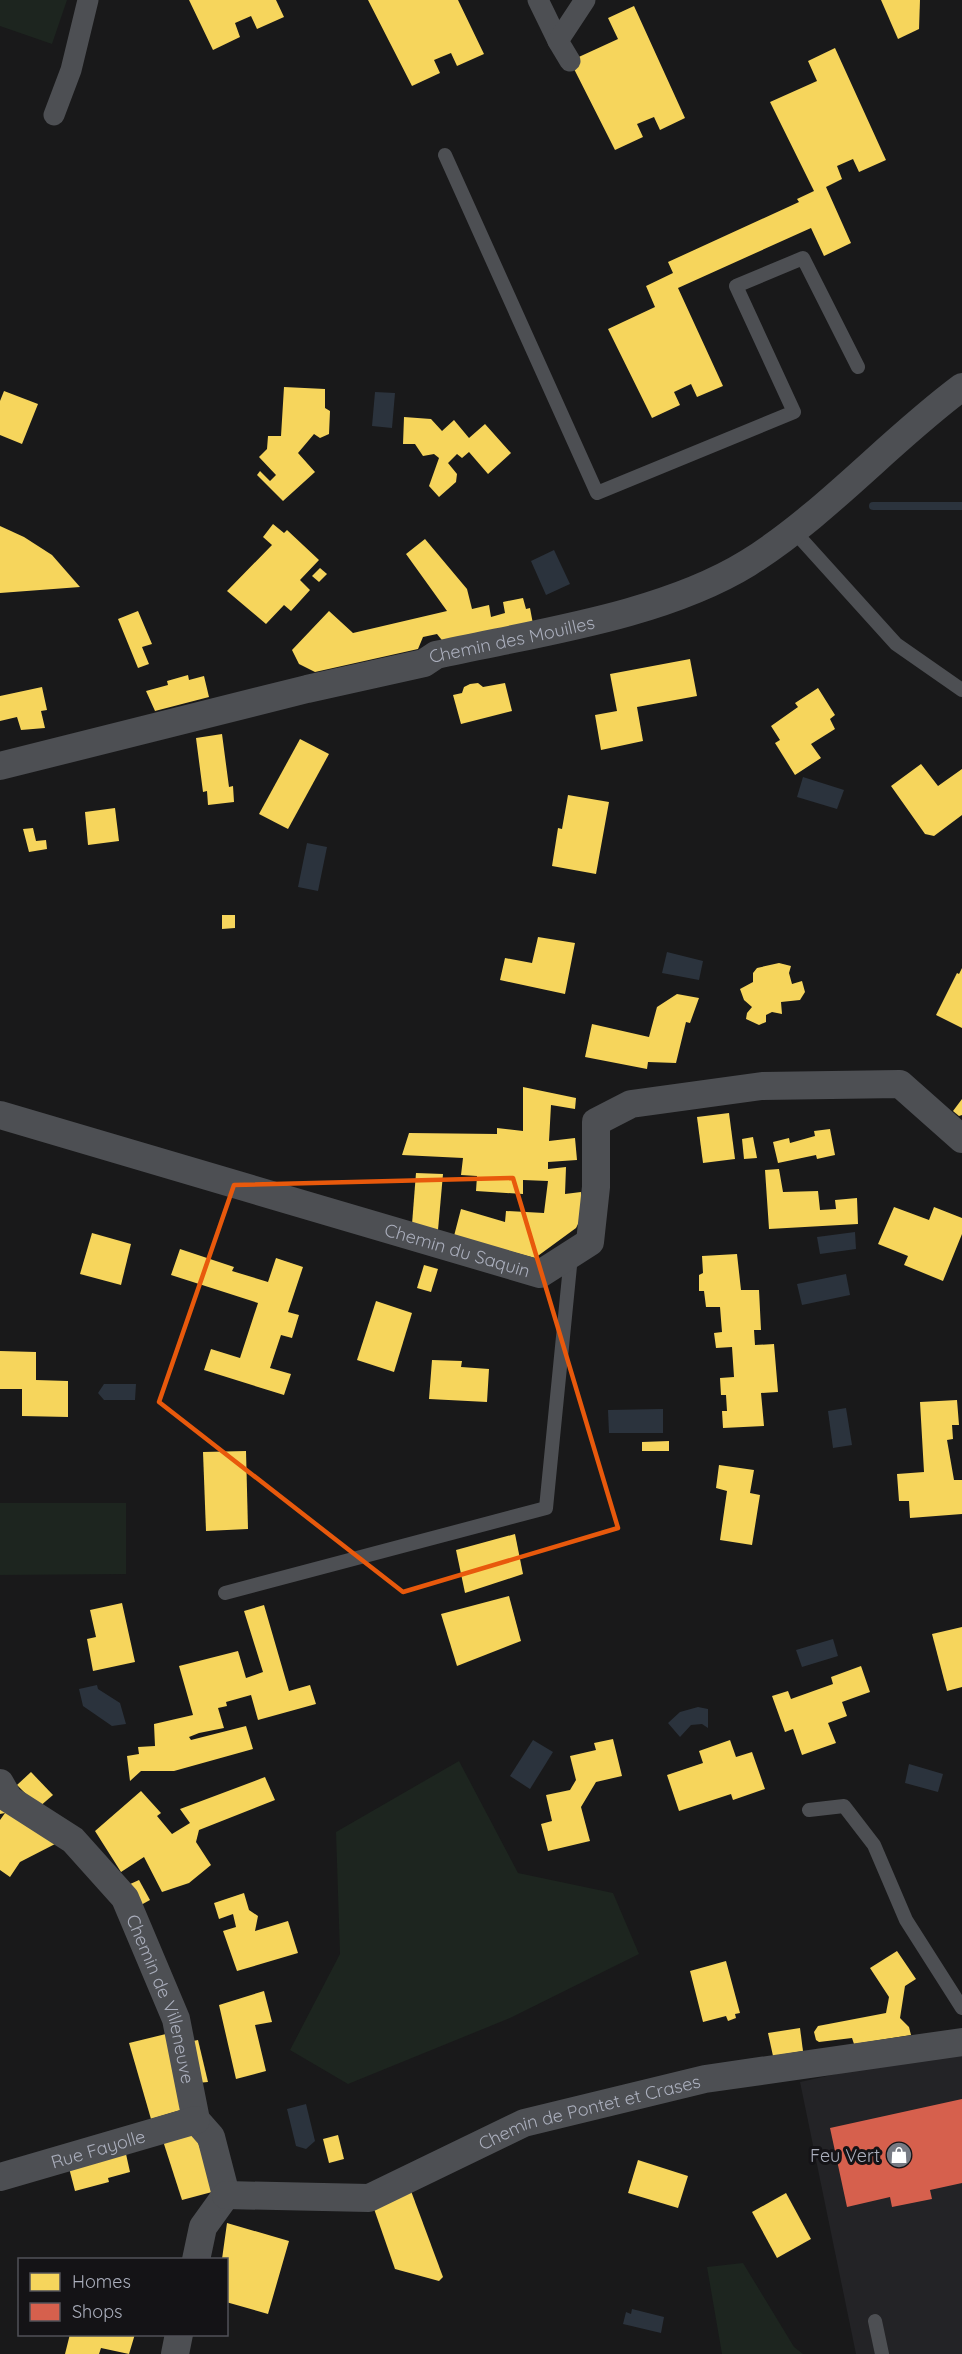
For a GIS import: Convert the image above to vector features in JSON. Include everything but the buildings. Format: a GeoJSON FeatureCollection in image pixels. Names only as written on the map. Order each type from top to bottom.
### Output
{"type":"FeatureCollection","features":[{"type":"Feature","properties":{"kind":"street"},"geometry":{"type":"LineString","coordinates":[[54,115],[71,70],[88,0]]}},
{"type":"Feature","properties":{"kind":"street"},"geometry":{"type":"LineString","coordinates":[[538,0],[570,61]]}},
{"type":"Feature","properties":{"kind":"street"},"geometry":{"type":"LineString","coordinates":[[558,41],[585,0]]}},
{"type":"Feature","properties":{"kind":"street","name":"Chemin des Mouilles"},"geometry":{"type":"LineString","coordinates":[[0,766],[296,692],[424,663],[436,656],[626,612],[702,588],[748,562],[793,530],[962,387]]}},
{"type":"Feature","properties":{"kind":"street","name":"Chemin du Saquin"},"geometry":{"type":"LineString","coordinates":[[0,1115],[540,1274],[590,1242],[596,1187],[596,1122],[631,1104],[762,1086],[900,1084],[962,1139]]}},
{"type":"Feature","properties":{"kind":"street","name":"Chemin de Villeneuve"},"geometry":{"type":"LineString","coordinates":[[0,1783],[9,1798],[73,1840],[125,1898],[176,2019],[196,2120],[211,2137],[226,2195]]}},
{"type":"Feature","properties":{"kind":"street","name":"Chemin de Pontet et Crases"},"geometry":{"type":"LineString","coordinates":[[226,2195],[369,2198],[524,2123],[705,2079],[962,2042]]}},
{"type":"Feature","properties":{"kind":"street","name":"Rue Fayolle"},"geometry":{"type":"LineString","coordinates":[[0,2177],[196,2120]]}},
{"type":"Feature","properties":{"kind":"street"},"geometry":{"type":"LineString","coordinates":[[196,2258],[203,2227],[226,2195]]}},
{"type":"Feature","properties":{"kind":"street"},"geometry":{"type":"LineString","coordinates":[[174,2354],[178,2336]]}},
{"type":"Feature","properties":{"kind":"lane"},"geometry":{"type":"LineString","coordinates":[[445,154],[597,493],[794,412],[736,286],[803,258],[858,367]]}},
{"type":"Feature","properties":{"kind":"lane"},"geometry":{"type":"LineString","coordinates":[[793,530],[896,644],[962,690]]}},
{"type":"Feature","properties":{"kind":"lane"},"geometry":{"type":"LineString","coordinates":[[225,1593],[546,1508],[572,1254]]}},
{"type":"Feature","properties":{"kind":"lane"},"geometry":{"type":"LineString","coordinates":[[809,1810],[844,1806],[862,1829],[874,1845],[906,1920],[962,2008]]}},
{"type":"Feature","properties":{"kind":"lane"},"geometry":{"type":"LineString","coordinates":[[875,2321],[882,2354]]}},
{"type":"Feature","properties":{"kind":"highlighted area"},"geometry":{"type":"Polygon","coordinates":[[[513,1178],[618,1528],[403,1592],[159,1402],[234,1185],[513,1178]]]}},
{"type":"Feature","properties":{"kind":"shaded area"},"geometry":{"type":"Polygon","coordinates":[[[0,0],[67,0],[52,44],[0,26],[0,0]]]}},
{"type":"Feature","properties":{"kind":"shaded area"},"geometry":{"type":"Polygon","coordinates":[[[375,392],[395,393],[392,428],[372,426],[375,392]]]}},
{"type":"Feature","properties":{"kind":"shaded area"},"geometry":{"type":"Polygon","coordinates":[[[554,550],[570,584],[546,595],[531,561],[554,550]]]}},
{"type":"Feature","properties":{"kind":"shaded area"},"geometry":{"type":"Polygon","coordinates":[[[803,777],[844,790],[837,809],[797,797],[803,777]]]}},
{"type":"Feature","properties":{"kind":"shaded area"},"geometry":{"type":"Polygon","coordinates":[[[307,843],[327,847],[318,891],[298,887],[307,843]]]}},
{"type":"Feature","properties":{"kind":"shaded area"},"geometry":{"type":"Polygon","coordinates":[[[667,952],[703,961],[699,980],[662,973],[667,952]]]}},
{"type":"Feature","properties":{"kind":"shaded area"},"geometry":{"type":"Polygon","coordinates":[[[855,1232],[856,1249],[820,1254],[817,1237],[855,1232]]]}},
{"type":"Feature","properties":{"kind":"shaded area"},"geometry":{"type":"Polygon","coordinates":[[[846,1274],[850,1295],[802,1305],[797,1284],[846,1274]]]}},
{"type":"Feature","properties":{"kind":"shaded area"},"geometry":{"type":"Polygon","coordinates":[[[104,1384],[136,1384],[135,1400],[104,1400],[98,1393],[104,1384]]]}},
{"type":"Feature","properties":{"kind":"shaded area"},"geometry":{"type":"Polygon","coordinates":[[[846,1408],[852,1445],[833,1448],[828,1411],[846,1408]]]}},
{"type":"Feature","properties":{"kind":"shaded area"},"geometry":{"type":"Polygon","coordinates":[[[663,1409],[663,1433],[609,1433],[608,1410],[663,1409]]]}},
{"type":"Feature","properties":{"kind":"shaded area"},"geometry":{"type":"Polygon","coordinates":[[[0,1503],[126,1503],[126,1574],[0,1575],[0,1503]]]}},
{"type":"Feature","properties":{"kind":"shaded area"},"geometry":{"type":"Polygon","coordinates":[[[833,1639],[838,1656],[802,1667],[796,1650],[833,1639]]]}},
{"type":"Feature","properties":{"kind":"shaded area"},"geometry":{"type":"Polygon","coordinates":[[[97,1685],[98,1689],[120,1703],[126,1724],[112,1726],[83,1706],[79,1689],[97,1685]]]}},
{"type":"Feature","properties":{"kind":"shaded area"},"geometry":{"type":"Polygon","coordinates":[[[698,1707],[708,1709],[708,1728],[702,1724],[691,1725],[680,1737],[668,1723],[680,1712],[698,1707]]]}},
{"type":"Feature","properties":{"kind":"shaded area"},"geometry":{"type":"Polygon","coordinates":[[[533,1740],[553,1752],[530,1789],[510,1776],[533,1740]]]}},
{"type":"Feature","properties":{"kind":"shaded area"},"geometry":{"type":"Polygon","coordinates":[[[459,1761],[518,1873],[613,1893],[639,1954],[510,2018],[348,2084],[290,2050],[340,1954],[336,1832],[459,1761]]]}},
{"type":"Feature","properties":{"kind":"shaded area"},"geometry":{"type":"Polygon","coordinates":[[[909,1764],[943,1774],[938,1792],[905,1783],[909,1764]]]}},
{"type":"Feature","properties":{"kind":"shaded area"},"geometry":{"type":"Polygon","coordinates":[[[962,2046],[962,2354],[856,2354],[800,2082],[962,2046]]]}},
{"type":"Feature","properties":{"kind":"shaded area"},"geometry":{"type":"Polygon","coordinates":[[[306,2104],[315,2141],[306,2149],[296,2146],[287,2109],[306,2104]]]}},
{"type":"Feature","properties":{"kind":"shaded area"},"geometry":{"type":"Polygon","coordinates":[[[743,2263],[794,2347],[803,2354],[722,2354],[707,2267],[743,2263]]]}},
{"type":"Feature","properties":{"kind":"shaded area"},"geometry":{"type":"Polygon","coordinates":[[[632,2309],[664,2317],[661,2333],[623,2324],[626,2312],[631,2314],[632,2309]]]}},
{"type":"Feature","properties":{"kind":"waterway"},"geometry":{"type":"LineString","coordinates":[[873,506],[962,506]]}},
{"type":"Feature","properties":{"kind":"place","name":"Feu Vert"},"geometry":{"type":"Point","coordinates":[899,2155]}}]}
